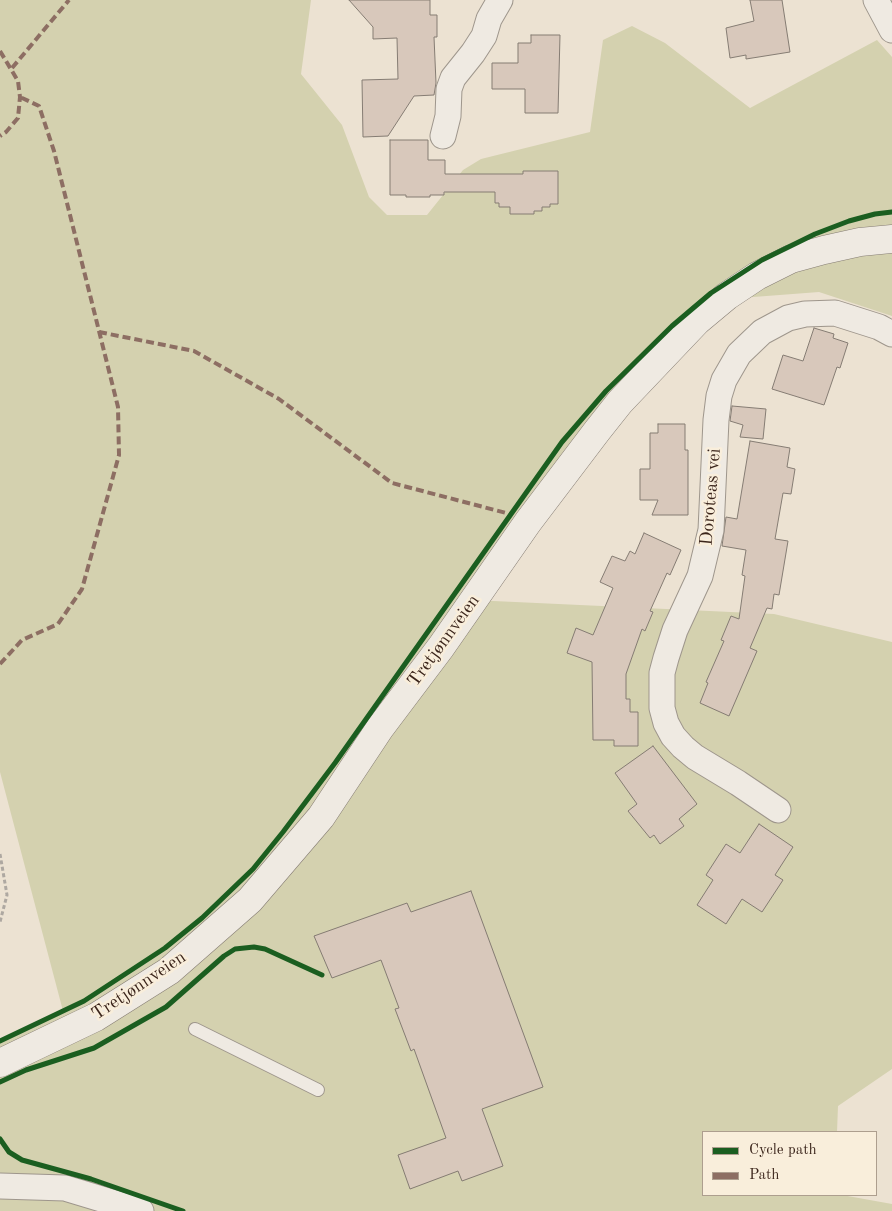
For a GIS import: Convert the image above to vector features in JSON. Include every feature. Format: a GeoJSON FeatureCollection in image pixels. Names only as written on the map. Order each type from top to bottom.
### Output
{"type":"FeatureCollection","features":[{"type":"Feature","properties":{"kind":"street"},"geometry":{"type":"LineString","coordinates":[[443,136],[448,116],[449,89],[453,78],[473,54],[484,36],[489,19],[500,0]]}},
{"type":"Feature","properties":{"kind":"street"},"geometry":{"type":"LineString","coordinates":[[876,0],[892,30]]}},
{"type":"Feature","properties":{"kind":"street","name":"Tretjønnveien"},"geometry":{"type":"LineString","coordinates":[[0,1063],[96,1017],[169,971],[250,900],[321,817],[380,728],[441,647],[528,522],[597,431],[620,402],[697,321],[727,296],[757,276],[791,259],[860,242],[892,239]]}},
{"type":"Feature","properties":{"kind":"street","name":"Doroteas vei"},"geometry":{"type":"LineString","coordinates":[[778,810],[738,782],[695,757],[683,747],[673,736],[666,723],[662,708],[662,673],[666,658],[675,630],[700,576],[711,530],[716,420],[719,396],[724,380],[739,354],[762,332],[788,318],[805,314],[835,313],[892,334]]}},
{"type":"Feature","properties":{"kind":"street"},"geometry":{"type":"LineString","coordinates":[[0,1186],[65,1188],[141,1211]]}},
{"type":"Feature","properties":{"kind":"lane"},"geometry":{"type":"LineString","coordinates":[[195,1029],[318,1090]]}},
{"type":"Feature","properties":{"kind":"path"},"geometry":{"type":"LineString","coordinates":[[0,854],[6,895],[0,922]]}},
{"type":"Feature","properties":{"kind":"shaded area"},"geometry":{"type":"Polygon","coordinates":[[[0,0],[311,0],[301,74],[342,125],[369,197],[387,215],[427,215],[463,170],[481,159],[590,132],[603,40],[632,26],[665,43],[750,108],[877,40],[892,57],[892,316],[819,292],[714,300],[472,600],[774,614],[892,642],[892,1069],[838,1106],[837,1131],[702,1131],[702,1196],[848,1196],[892,1204],[892,1211],[0,1211],[0,1040],[63,1011],[0,772],[0,0]]]}},
{"type":"Feature","properties":{"kind":"building"},"geometry":{"type":"Polygon","coordinates":[[[349,0],[430,0],[430,15],[437,15],[437,37],[434,37],[436,83],[434,95],[414,96],[388,136],[363,137],[362,80],[398,79],[397,38],[373,39],[373,27],[349,0]]]}},
{"type":"Feature","properties":{"kind":"building"},"geometry":{"type":"Polygon","coordinates":[[[750,0],[782,0],[790,52],[746,59],[746,55],[730,58],[726,28],[754,21],[750,0]]]}},
{"type":"Feature","properties":{"kind":"building"},"geometry":{"type":"Polygon","coordinates":[[[531,35],[560,35],[558,113],[525,113],[525,89],[492,89],[492,63],[518,63],[518,43],[531,43],[531,35]]]}},
{"type":"Feature","properties":{"kind":"building"},"geometry":{"type":"Polygon","coordinates":[[[390,140],[428,140],[428,160],[445,160],[445,174],[523,174],[523,171],[558,171],[558,204],[542,207],[542,211],[534,211],[534,214],[510,214],[510,207],[499,207],[499,203],[495,203],[495,192],[444,192],[444,195],[430,195],[430,197],[390,195],[390,140]]]}},
{"type":"Feature","properties":{"kind":"building"},"geometry":{"type":"Polygon","coordinates":[[[814,328],[834,334],[833,338],[848,343],[840,368],[837,367],[824,405],[772,389],[783,355],[803,361],[814,328]]]}},
{"type":"Feature","properties":{"kind":"building"},"geometry":{"type":"Polygon","coordinates":[[[732,406],[766,409],[763,439],[740,437],[743,425],[730,421],[732,406]]]}},
{"type":"Feature","properties":{"kind":"building"},"geometry":{"type":"Polygon","coordinates":[[[658,424],[685,424],[685,450],[688,450],[688,515],[652,515],[658,500],[640,500],[640,469],[650,469],[650,433],[658,433],[658,424]]]}},
{"type":"Feature","properties":{"kind":"building"},"geometry":{"type":"Polygon","coordinates":[[[750,441],[790,448],[787,467],[795,469],[791,494],[783,493],[775,539],[788,541],[779,595],[774,594],[772,609],[767,608],[750,648],[757,651],[729,716],[700,703],[708,683],[706,682],[724,641],[721,640],[731,616],[739,619],[745,576],[742,575],[746,550],[722,546],[726,517],[737,519],[750,441]]]}},
{"type":"Feature","properties":{"kind":"building"},"geometry":{"type":"Polygon","coordinates":[[[644,533],[681,550],[670,575],[667,573],[650,611],[653,612],[645,631],[642,629],[626,674],[626,699],[630,699],[630,712],[638,712],[638,746],[614,746],[614,740],[593,740],[592,662],[567,653],[576,628],[593,635],[613,588],[600,582],[612,556],[625,561],[630,551],[635,554],[644,533]]]}},
{"type":"Feature","properties":{"kind":"building"},"geometry":{"type":"Polygon","coordinates":[[[653,746],[697,804],[679,819],[684,826],[660,844],[654,835],[650,838],[628,811],[637,804],[615,773],[653,746]]]}},
{"type":"Feature","properties":{"kind":"building"},"geometry":{"type":"Polygon","coordinates":[[[759,824],[793,847],[775,875],[783,880],[762,912],[742,899],[726,924],[697,905],[713,880],[706,875],[726,844],[740,853],[759,824]]]}},
{"type":"Feature","properties":{"kind":"building"},"geometry":{"type":"Polygon","coordinates":[[[471,891],[543,1087],[482,1109],[503,1166],[462,1181],[458,1171],[410,1189],[398,1155],[446,1138],[414,1049],[411,1051],[395,1009],[399,1008],[381,960],[332,978],[314,936],[407,903],[411,912],[471,891]]]}},
{"type":"Feature","properties":{"kind":"marked path"},"geometry":{"type":"LineString","coordinates":[[12,68],[69,0]]}},
{"type":"Feature","properties":{"kind":"marked path"},"geometry":{"type":"LineString","coordinates":[[0,51],[18,81],[20,97],[18,118],[0,136]]}},
{"type":"Feature","properties":{"kind":"marked path"},"geometry":{"type":"LineString","coordinates":[[0,664],[22,640],[58,624],[82,589],[119,455],[118,407],[54,151],[39,106],[20,97]]}},
{"type":"Feature","properties":{"kind":"marked path"},"geometry":{"type":"LineString","coordinates":[[99,332],[194,351],[279,399],[392,483],[510,514]]}},
{"type":"Feature","properties":{"kind":"cycle path"},"geometry":{"type":"LineString","coordinates":[[0,1041],[84,1001],[165,948],[202,918],[253,869],[335,763],[562,442],[606,391],[672,326],[711,293],[762,260],[815,234],[849,221],[875,214],[892,212]]}},
{"type":"Feature","properties":{"kind":"cycle path"},"geometry":{"type":"LineString","coordinates":[[0,1082],[26,1070],[94,1048],[166,1007],[224,956],[235,949],[254,947],[265,949],[322,975]]}},
{"type":"Feature","properties":{"kind":"cycle path"},"geometry":{"type":"LineString","coordinates":[[0,1139],[9,1152],[22,1160],[91,1179],[183,1211]]}}]}
